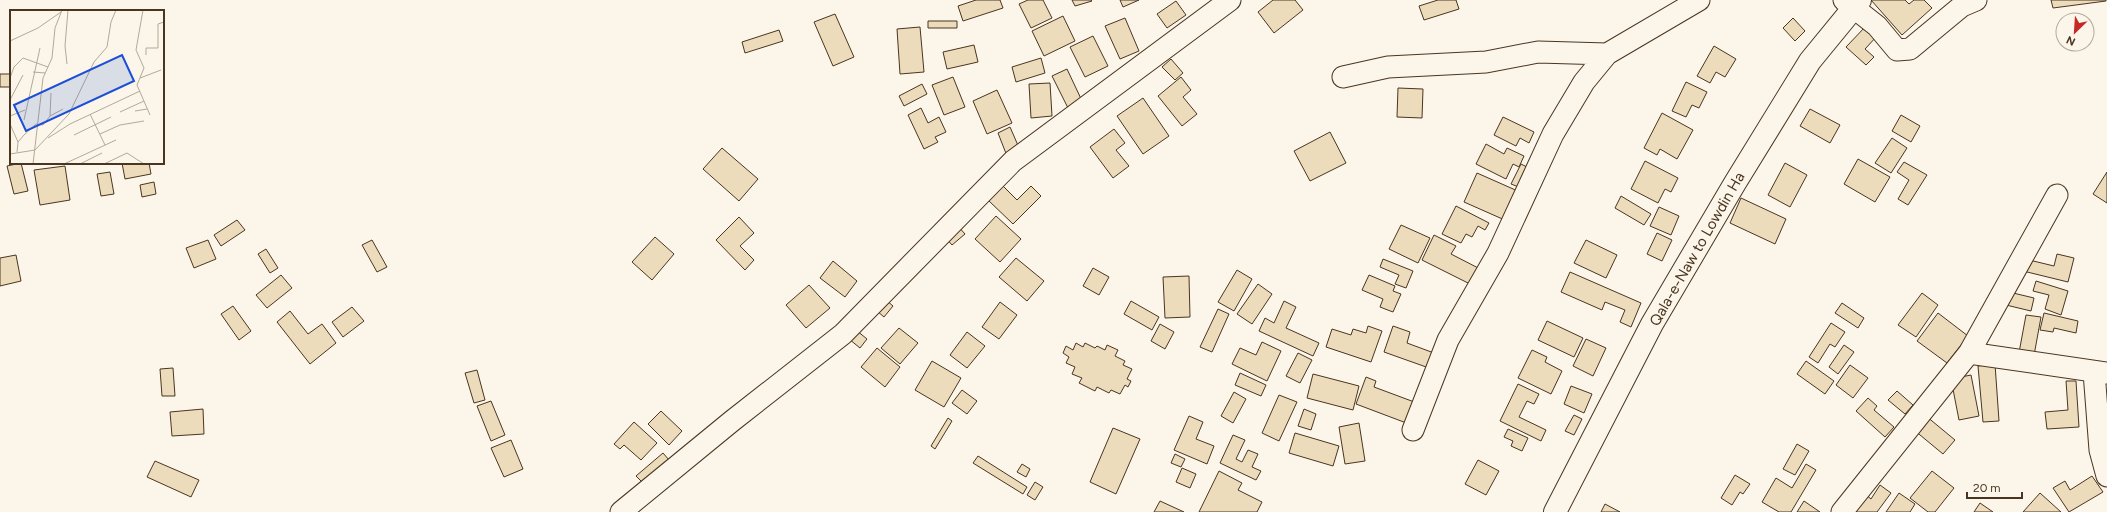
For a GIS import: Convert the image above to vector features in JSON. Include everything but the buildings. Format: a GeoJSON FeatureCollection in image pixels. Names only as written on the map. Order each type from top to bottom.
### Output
{"type":"FeatureCollection","features":[{"type":"Feature","properties":{"kind":"main road","name":"Qala-e-Naw to Lowdin Ha"},"geometry":{"type":"LineString","coordinates":[[1555,512],[1652,324],[1735,183],[1810,61],[1853,3]]}},
{"type":"Feature","properties":{"kind":"street"},"geometry":{"type":"LineString","coordinates":[[621,512],[732,421],[843,334],[1013,161],[1230,0]]}},
{"type":"Feature","properties":{"kind":"street"},"geometry":{"type":"LineString","coordinates":[[1413,430],[1448,340],[1498,253],[1553,134],[1584,82],[1608,54],[1699,0]]}},
{"type":"Feature","properties":{"kind":"street"},"geometry":{"type":"LineString","coordinates":[[1853,3],[1877,26],[1897,50],[1910,49],[1962,6],[1976,0]]}},
{"type":"Feature","properties":{"kind":"street"},"geometry":{"type":"LineString","coordinates":[[1343,77],[1388,67],[1486,62],[1538,52],[1608,54]]}},
{"type":"Feature","properties":{"kind":"street"},"geometry":{"type":"LineString","coordinates":[[1842,512],[1969,352],[2057,195]]}},
{"type":"Feature","properties":{"kind":"street"},"geometry":{"type":"LineString","coordinates":[[1969,352],[2101,372],[2100,450],[2107,476]]}}]}
